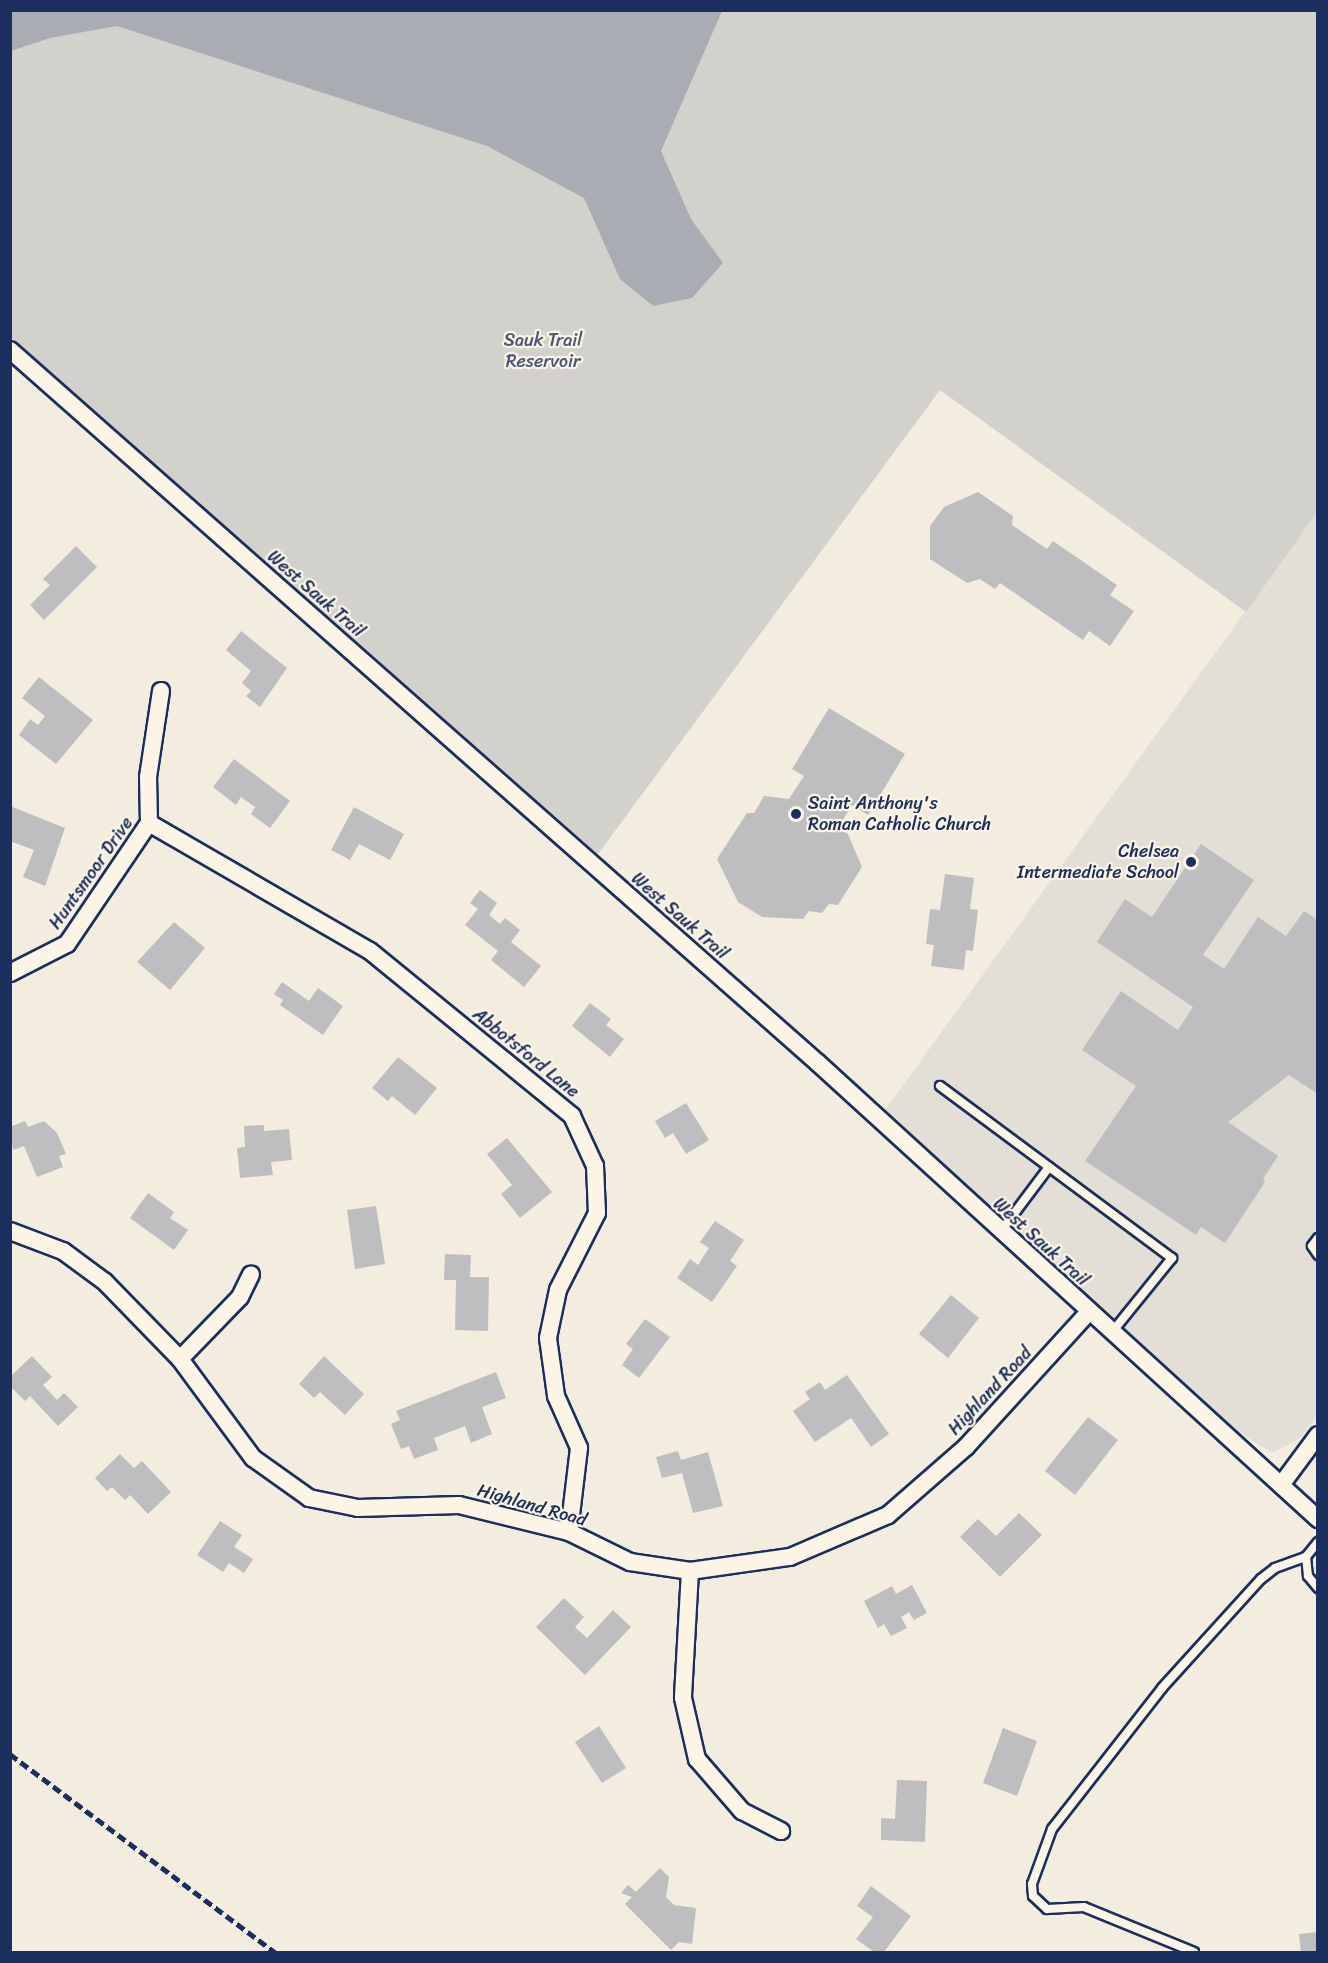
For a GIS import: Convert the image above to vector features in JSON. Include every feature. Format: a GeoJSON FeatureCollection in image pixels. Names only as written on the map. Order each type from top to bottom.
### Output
{"type":"FeatureCollection","features":[{"type":"Feature","properties":{"kind":"street","name":"West Sauk Trail"},"geometry":{"type":"LineString","coordinates":[[10,350],[818,1063],[1317,1519]]}},
{"type":"Feature","properties":{"kind":"street","name":"Huntsmoor Drive"},"geometry":{"type":"LineString","coordinates":[[10,973],[67,944],[114,880],[149,823],[148,777],[161,691]]}},
{"type":"Feature","properties":{"kind":"street","name":"Abbotsford Lane"},"geometry":{"type":"LineString","coordinates":[[149,823],[370,951],[572,1116],[595,1166],[597,1213],[558,1290],[548,1338],[556,1396],[579,1448],[569,1532]]}},
{"type":"Feature","properties":{"kind":"street","name":"Highland Road"},"geometry":{"type":"LineString","coordinates":[[10,1230],[63,1251],[105,1282],[180,1359],[253,1458],[309,1498],[358,1508],[459,1505],[569,1532],[630,1562],[690,1571],[790,1557],[888,1515],[966,1447],[1089,1312]]}},
{"type":"Feature","properties":{"kind":"street"},"geometry":{"type":"LineString","coordinates":[[180,1359],[240,1297],[251,1274]]}},
{"type":"Feature","properties":{"kind":"street"},"geometry":{"type":"LineString","coordinates":[[1281,1485],[1317,1435]]}},
{"type":"Feature","properties":{"kind":"street"},"geometry":{"type":"LineString","coordinates":[[690,1571],[683,1698],[697,1759],[742,1811],[781,1831]]}},
{"type":"Feature","properties":{"kind":"lane"},"geometry":{"type":"LineString","coordinates":[[940,1086],[1172,1258],[1112,1333]]}},
{"type":"Feature","properties":{"kind":"lane"},"geometry":{"type":"LineString","coordinates":[[1001,1231],[1049,1167]]}},
{"type":"Feature","properties":{"kind":"lane"},"geometry":{"type":"LineString","coordinates":[[1317,1238],[1312,1246],[1317,1255]]}},
{"type":"Feature","properties":{"kind":"lane"},"geometry":{"type":"LineString","coordinates":[[1194,1953],[1084,1907],[1047,1909],[1033,1896],[1032,1884],[1052,1829],[1162,1688],[1261,1580],[1275,1568],[1306,1557],[1317,1542]]}},
{"type":"Feature","properties":{"kind":"lane"},"geometry":{"type":"LineString","coordinates":[[1306,1557],[1308,1576],[1317,1588]]}},
{"type":"Feature","properties":{"kind":"shaded area"},"geometry":{"type":"Polygon","coordinates":[[[11,10],[722,11],[661,151],[691,219],[723,263],[692,298],[653,306],[620,279],[584,198],[487,146],[117,26],[50,38],[11,51],[11,10]]]}},
{"type":"Feature","properties":{"kind":"shaded area","name":"Chelsea Intermediate School"},"geometry":{"type":"Polygon","coordinates":[[[1317,512],[1318,1415],[1301,1438],[1272,1453],[1237,1431],[883,1113],[1317,512]]]}},
{"type":"Feature","properties":{"kind":"green space","name":"Sauk Trail Reservoir"},"geometry":{"type":"Polygon","coordinates":[[[11,11],[1317,11],[1317,512],[1246,612],[940,390],[598,854],[11,337],[11,11]]]}},
{"type":"Feature","properties":{"kind":"building"},"geometry":{"type":"Polygon","coordinates":[[[978,492],[1013,516],[1012,525],[1047,549],[1053,541],[1117,585],[1110,595],[1134,611],[1110,646],[1089,631],[1083,640],[1000,583],[995,589],[980,579],[967,583],[930,559],[930,526],[944,507],[978,492]]]}},
{"type":"Feature","properties":{"kind":"building"},"geometry":{"type":"Polygon","coordinates":[[[76,546],[97,567],[44,620],[30,605],[50,585],[43,579],[76,546]]]}},
{"type":"Feature","properties":{"kind":"building"},"geometry":{"type":"Polygon","coordinates":[[[241,631],[287,668],[260,707],[246,696],[251,691],[242,683],[251,671],[226,650],[241,631]]]}},
{"type":"Feature","properties":{"kind":"building"},"geometry":{"type":"Polygon","coordinates":[[[39,677],[93,720],[56,764],[19,735],[30,719],[38,725],[45,716],[22,698],[39,677]]]}},
{"type":"Feature","properties":{"kind":"building","name":"Saint Anthony's Roman Catholic Church"},"geometry":{"type":"Polygon","coordinates":[[[829,708],[905,754],[868,815],[852,805],[838,828],[848,834],[862,867],[838,905],[829,904],[822,913],[809,911],[803,919],[762,917],[738,902],[717,859],[747,813],[754,813],[764,796],[789,799],[804,776],[792,769],[829,708]]]}},
{"type":"Feature","properties":{"kind":"building"},"geometry":{"type":"Polygon","coordinates":[[[234,759],[290,801],[270,828],[251,814],[255,807],[241,797],[236,805],[213,787],[234,759]]]}},
{"type":"Feature","properties":{"kind":"building"},"geometry":{"type":"Polygon","coordinates":[[[10,806],[65,828],[45,886],[23,877],[34,850],[10,841],[10,806]]]}},
{"type":"Feature","properties":{"kind":"building"},"geometry":{"type":"Polygon","coordinates":[[[354,807],[404,834],[390,860],[359,844],[350,860],[331,850],[354,807]]]}},
{"type":"Feature","properties":{"kind":"building"},"geometry":{"type":"Polygon","coordinates":[[[1201,844],[1254,880],[1203,955],[1224,969],[1258,917],[1286,936],[1304,911],[1318,920],[1318,1094],[1289,1075],[1228,1122],[1278,1156],[1263,1179],[1265,1182],[1225,1243],[1201,1227],[1196,1235],[1085,1161],[1136,1086],[1082,1050],[1121,991],[1178,1030],[1193,1007],[1097,942],[1125,899],[1152,917],[1201,844]]]}},
{"type":"Feature","properties":{"kind":"building"},"geometry":{"type":"Polygon","coordinates":[[[945,874],[974,878],[970,909],[978,910],[973,951],[966,950],[964,970],[931,966],[934,945],[926,944],[930,909],[940,910],[945,874]]]}},
{"type":"Feature","properties":{"kind":"building"},"geometry":{"type":"Polygon","coordinates":[[[480,890],[497,903],[489,915],[500,924],[505,918],[520,930],[511,942],[541,966],[524,987],[491,960],[498,951],[465,925],[478,909],[470,903],[480,890]]]}},
{"type":"Feature","properties":{"kind":"building"},"geometry":{"type":"Polygon","coordinates":[[[174,922],[205,948],[170,990],[137,962],[174,922]]]}},
{"type":"Feature","properties":{"kind":"building"},"geometry":{"type":"Polygon","coordinates":[[[282,982],[309,1001],[318,988],[343,1006],[323,1035],[280,1005],[283,1000],[274,994],[282,982]]]}},
{"type":"Feature","properties":{"kind":"building"},"geometry":{"type":"Polygon","coordinates":[[[590,1003],[611,1019],[606,1025],[624,1039],[610,1057],[572,1026],[590,1003]]]}},
{"type":"Feature","properties":{"kind":"building"},"geometry":{"type":"Polygon","coordinates":[[[398,1057],[437,1088],[415,1115],[392,1096],[388,1101],[372,1088],[398,1057]]]}},
{"type":"Feature","properties":{"kind":"building"},"geometry":{"type":"Polygon","coordinates":[[[686,1103],[709,1140],[686,1154],[673,1133],[665,1138],[655,1121],[686,1103]]]}},
{"type":"Feature","properties":{"kind":"building"},"geometry":{"type":"Polygon","coordinates":[[[25,1121],[28,1127],[44,1121],[57,1133],[66,1154],[59,1156],[63,1167],[37,1177],[24,1146],[13,1150],[10,1127],[25,1121]]]}},
{"type":"Feature","properties":{"kind":"building"},"geometry":{"type":"Polygon","coordinates":[[[264,1125],[264,1131],[289,1129],[292,1160],[271,1162],[273,1175],[240,1178],[237,1148],[245,1147],[244,1126],[264,1125]]]}},
{"type":"Feature","properties":{"kind":"building"},"geometry":{"type":"Polygon","coordinates":[[[507,1138],[552,1192],[520,1218],[501,1194],[512,1185],[487,1154],[507,1138]]]}},
{"type":"Feature","properties":{"kind":"building"},"geometry":{"type":"Polygon","coordinates":[[[148,1193],[174,1212],[170,1218],[188,1230],[174,1250],[130,1218],[148,1193]]]}},
{"type":"Feature","properties":{"kind":"building"},"geometry":{"type":"Polygon","coordinates":[[[376,1206],[385,1264],[355,1269],[347,1210],[376,1206]]]}},
{"type":"Feature","properties":{"kind":"building"},"geometry":{"type":"Polygon","coordinates":[[[715,1221],[744,1240],[730,1261],[737,1266],[712,1302],[677,1278],[690,1259],[698,1265],[709,1248],[700,1242],[715,1221]]]}},
{"type":"Feature","properties":{"kind":"building"},"geometry":{"type":"Polygon","coordinates":[[[445,1254],[471,1255],[470,1277],[489,1277],[488,1331],[455,1330],[456,1280],[444,1280],[445,1254]]]}},
{"type":"Feature","properties":{"kind":"building"},"geometry":{"type":"Polygon","coordinates":[[[951,1295],[979,1318],[948,1358],[919,1334],[951,1295]]]}},
{"type":"Feature","properties":{"kind":"building"},"geometry":{"type":"Polygon","coordinates":[[[645,1319],[670,1337],[639,1378],[622,1365],[633,1349],[626,1344],[645,1319]]]}},
{"type":"Feature","properties":{"kind":"building"},"geometry":{"type":"Polygon","coordinates":[[[32,1356],[52,1377],[43,1385],[57,1400],[64,1393],[78,1407],[58,1426],[30,1396],[25,1401],[10,1386],[10,1377],[32,1356]]]}},
{"type":"Feature","properties":{"kind":"building"},"geometry":{"type":"Polygon","coordinates":[[[324,1356],[364,1394],[345,1415],[320,1392],[314,1398],[299,1384],[324,1356]]]}},
{"type":"Feature","properties":{"kind":"building"},"geometry":{"type":"Polygon","coordinates":[[[496,1372],[506,1398],[482,1407],[492,1434],[471,1443],[465,1426],[434,1438],[438,1450],[414,1459],[409,1446],[401,1449],[391,1424],[400,1420],[396,1411],[496,1372]]]}},
{"type":"Feature","properties":{"kind":"building"},"geometry":{"type":"Polygon","coordinates":[[[847,1375],[889,1434],[871,1447],[851,1418],[815,1442],[793,1411],[810,1399],[805,1392],[820,1382],[825,1390],[847,1375]]]}},
{"type":"Feature","properties":{"kind":"building"},"geometry":{"type":"Polygon","coordinates":[[[1088,1417],[1118,1440],[1075,1495],[1045,1471],[1088,1417]]]}},
{"type":"Feature","properties":{"kind":"building"},"geometry":{"type":"Polygon","coordinates":[[[678,1451],[681,1460],[708,1452],[723,1506],[693,1513],[682,1473],[662,1478],[656,1457],[678,1451]]]}},
{"type":"Feature","properties":{"kind":"building"},"geometry":{"type":"Polygon","coordinates":[[[120,1454],[134,1468],[142,1461],[171,1492],[148,1514],[130,1495],[125,1500],[112,1487],[107,1491],[95,1478],[120,1454]]]}},
{"type":"Feature","properties":{"kind":"building"},"geometry":{"type":"Polygon","coordinates":[[[1019,1513],[1042,1535],[1000,1577],[960,1537],[978,1519],[996,1536],[1019,1513]]]}},
{"type":"Feature","properties":{"kind":"building"},"geometry":{"type":"Polygon","coordinates":[[[220,1521],[242,1535],[234,1547],[253,1559],[244,1573],[229,1563],[223,1572],[197,1555],[220,1521]]]}},
{"type":"Feature","properties":{"kind":"building"},"geometry":{"type":"Polygon","coordinates":[[[912,1585],[927,1613],[914,1620],[909,1612],[901,1617],[907,1628],[891,1636],[884,1624],[878,1628],[864,1601],[892,1586],[896,1594],[912,1585]]]}},
{"type":"Feature","properties":{"kind":"building"},"geometry":{"type":"Polygon","coordinates":[[[564,1598],[584,1617],[575,1627],[587,1638],[613,1610],[631,1627],[585,1675],[536,1627],[564,1598]]]}},
{"type":"Feature","properties":{"kind":"building"},"geometry":{"type":"Polygon","coordinates":[[[599,1726],[626,1768],[602,1783],[575,1742],[599,1726]]]}},
{"type":"Feature","properties":{"kind":"building"},"geometry":{"type":"Polygon","coordinates":[[[1003,1728],[1037,1741],[1017,1796],[983,1783],[1003,1728]]]}},
{"type":"Feature","properties":{"kind":"building"},"geometry":{"type":"Polygon","coordinates":[[[897,1780],[927,1781],[925,1842],[881,1840],[881,1818],[895,1819],[897,1780]]]}},
{"type":"Feature","properties":{"kind":"building"},"geometry":{"type":"Polygon","coordinates":[[[660,1868],[669,1877],[666,1897],[674,1905],[696,1908],[692,1944],[679,1942],[671,1950],[625,1904],[632,1897],[621,1893],[628,1885],[636,1892],[660,1868]]]}},
{"type":"Feature","properties":{"kind":"building"},"geometry":{"type":"Polygon","coordinates":[[[871,1886],[911,1916],[884,1952],[874,1952],[856,1939],[873,1917],[857,1906],[871,1886]]]}},
{"type":"Feature","properties":{"kind":"building"},"geometry":{"type":"Polygon","coordinates":[[[1318,1932],[1318,1952],[1301,1952],[1299,1934],[1318,1932]]]}},
{"type":"Feature","properties":{"kind":"railway"},"geometry":{"type":"LineString","coordinates":[[10,1754],[275,1952]]}},
{"type":"Feature","properties":{"kind":"place","name":"Saint Anthony's Roman Catholic Church"},"geometry":{"type":"Point","coordinates":[796,814]}},
{"type":"Feature","properties":{"kind":"place","name":"Chelsea Intermediate School"},"geometry":{"type":"Point","coordinates":[1191,862]}}]}
